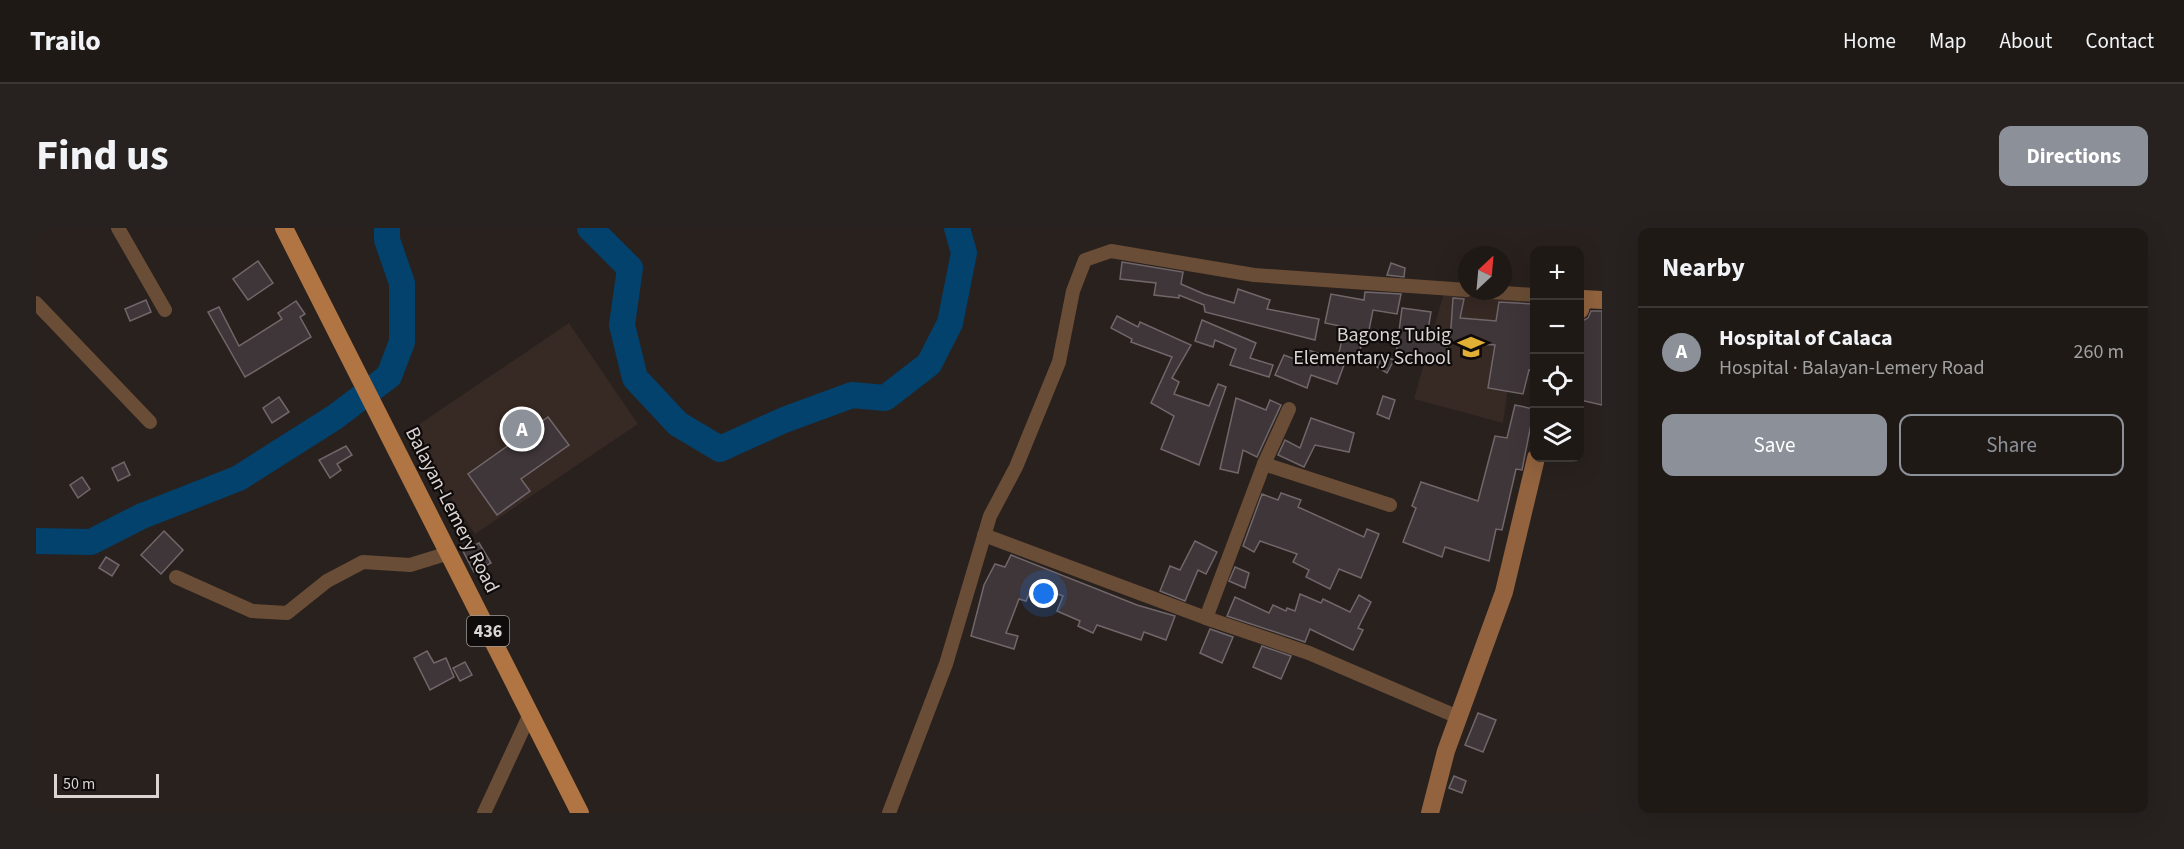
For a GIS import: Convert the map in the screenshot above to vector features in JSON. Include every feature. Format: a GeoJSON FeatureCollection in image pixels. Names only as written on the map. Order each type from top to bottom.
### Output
{"type":"FeatureCollection","features":[{"type":"Feature","properties":{"kind":"main road","name":"Balayan-Lemery Road"},"geometry":{"type":"LineString","coordinates":[[284,228],[580,813]]}},
{"type":"Feature","properties":{"kind":"street"},"geometry":{"type":"LineString","coordinates":[[118,228],[165,310]]}},
{"type":"Feature","properties":{"kind":"street"},"geometry":{"type":"LineString","coordinates":[[892,812],[946,664],[990,516],[1016,467],[1059,362],[1073,291],[1085,260],[1111,251],[1254,275],[1458,289]]}},
{"type":"Feature","properties":{"kind":"street"},"geometry":{"type":"LineString","coordinates":[[1512,293],[1530,295]]}},
{"type":"Feature","properties":{"kind":"street"},"geometry":{"type":"LineString","coordinates":[[1584,302],[1602,300]]}},
{"type":"Feature","properties":{"kind":"street"},"geometry":{"type":"LineString","coordinates":[[36,303],[150,422]]}},
{"type":"Feature","properties":{"kind":"street"},"geometry":{"type":"LineString","coordinates":[[1206,618],[1264,464],[1289,409]]}},
{"type":"Feature","properties":{"kind":"street"},"geometry":{"type":"LineString","coordinates":[[1431,813],[1446,751],[1504,592],[1535,462]]}},
{"type":"Feature","properties":{"kind":"street"},"geometry":{"type":"LineString","coordinates":[[1264,464],[1390,505]]}},
{"type":"Feature","properties":{"kind":"street"},"geometry":{"type":"LineString","coordinates":[[984,535],[1206,618],[1309,653],[1458,717]]}},
{"type":"Feature","properties":{"kind":"street"},"geometry":{"type":"LineString","coordinates":[[176,577],[252,611],[287,613],[327,581],[363,562],[410,565],[449,553]]}},
{"type":"Feature","properties":{"kind":"street"},"geometry":{"type":"LineString","coordinates":[[484,813],[530,714]]}},
{"type":"Feature","properties":{"kind":"shaded area","name":"Bagong Tubig Elementary School"},"geometry":{"type":"Polygon","coordinates":[[[1445,289],[1458,290],[1458,300],[1512,300],[1512,294],[1521,295],[1503,423],[1414,399],[1445,289]]]}},
{"type":"Feature","properties":{"kind":"shaded area"},"geometry":{"type":"Polygon","coordinates":[[[569,323],[638,424],[475,534],[406,433],[569,323]]]}},
{"type":"Feature","properties":{"kind":"building"},"geometry":{"type":"Polygon","coordinates":[[[258,261],[273,283],[248,300],[233,279],[258,261]]]}},
{"type":"Feature","properties":{"kind":"building"},"geometry":{"type":"Polygon","coordinates":[[[1122,262],[1183,272],[1181,284],[1234,303],[1238,289],[1270,300],[1267,309],[1319,319],[1315,340],[1205,312],[1204,305],[1179,295],[1179,298],[1154,295],[1156,283],[1120,279],[1122,262]]]}},
{"type":"Feature","properties":{"kind":"building"},"geometry":{"type":"Polygon","coordinates":[[[1391,263],[1405,268],[1404,277],[1387,275],[1391,263]]]}},
{"type":"Feature","properties":{"kind":"building"},"geometry":{"type":"Polygon","coordinates":[[[1365,292],[1401,294],[1397,314],[1373,310],[1368,335],[1364,334],[1357,362],[1338,357],[1345,327],[1325,323],[1331,294],[1364,300],[1365,292]]]}},
{"type":"Feature","properties":{"kind":"building"},"geometry":{"type":"Polygon","coordinates":[[[1453,298],[1464,300],[1460,318],[1496,321],[1499,302],[1530,304],[1530,370],[1523,394],[1488,388],[1495,345],[1450,342],[1453,298]]]}},
{"type":"Feature","properties":{"kind":"building"},"geometry":{"type":"Polygon","coordinates":[[[146,300],[151,312],[130,321],[125,309],[146,300]]]}},
{"type":"Feature","properties":{"kind":"building"},"geometry":{"type":"Polygon","coordinates":[[[296,301],[305,314],[300,317],[311,337],[245,377],[208,312],[219,307],[239,346],[282,319],[278,313],[296,301]]]}},
{"type":"Feature","properties":{"kind":"building"},"geometry":{"type":"Polygon","coordinates":[[[1402,308],[1431,312],[1427,336],[1449,341],[1443,364],[1396,355],[1402,308]]]}},
{"type":"Feature","properties":{"kind":"building"},"geometry":{"type":"Polygon","coordinates":[[[1591,311],[1602,311],[1602,405],[1584,401],[1584,320],[1588,318],[1591,311]]]}},
{"type":"Feature","properties":{"kind":"building"},"geometry":{"type":"Polygon","coordinates":[[[1117,316],[1138,327],[1140,322],[1191,345],[1172,378],[1179,382],[1174,394],[1209,406],[1218,384],[1226,387],[1199,465],[1161,449],[1174,416],[1151,403],[1172,357],[1131,342],[1132,339],[1111,328],[1117,316]]]}},
{"type":"Feature","properties":{"kind":"building"},"geometry":{"type":"Polygon","coordinates":[[[1202,320],[1256,343],[1250,358],[1273,365],[1269,377],[1230,365],[1236,349],[1215,340],[1213,347],[1195,341],[1202,320]]]}},
{"type":"Feature","properties":{"kind":"building"},"geometry":{"type":"Polygon","coordinates":[[[1305,349],[1345,362],[1337,384],[1311,375],[1307,388],[1275,375],[1284,355],[1302,362],[1305,349]]]}},
{"type":"Feature","properties":{"kind":"building"},"geometry":{"type":"Polygon","coordinates":[[[1383,356],[1394,360],[1387,373],[1377,367],[1383,356]]]}},
{"type":"Feature","properties":{"kind":"building"},"geometry":{"type":"Polygon","coordinates":[[[1383,396],[1395,400],[1389,419],[1377,414],[1383,396]]]}},
{"type":"Feature","properties":{"kind":"building"},"geometry":{"type":"Polygon","coordinates":[[[279,397],[289,412],[272,423],[263,408],[279,397]]]}},
{"type":"Feature","properties":{"kind":"building"},"geometry":{"type":"Polygon","coordinates":[[[1236,398],[1266,410],[1270,400],[1281,405],[1257,457],[1243,450],[1238,473],[1220,469],[1236,398]]]}},
{"type":"Feature","properties":{"kind":"building"},"geometry":{"type":"Polygon","coordinates":[[[1515,405],[1530,408],[1530,429],[1522,470],[1516,469],[1502,530],[1496,529],[1489,561],[1445,547],[1442,557],[1403,542],[1416,508],[1412,506],[1421,482],[1478,501],[1495,436],[1507,438],[1515,405]]]}},
{"type":"Feature","properties":{"kind":"building"},"geometry":{"type":"Polygon","coordinates":[[[548,417],[569,445],[521,479],[530,491],[497,515],[468,474],[548,417]]]}},
{"type":"Feature","properties":{"kind":"building"},"geometry":{"type":"Polygon","coordinates":[[[1311,418],[1354,433],[1349,452],[1315,445],[1304,467],[1278,455],[1285,440],[1300,448],[1311,418]]]}},
{"type":"Feature","properties":{"kind":"building"},"geometry":{"type":"Polygon","coordinates":[[[346,446],[352,455],[337,464],[341,470],[330,478],[319,460],[346,446]]]}},
{"type":"Feature","properties":{"kind":"building"},"geometry":{"type":"Polygon","coordinates":[[[124,462],[130,475],[118,481],[112,468],[124,462]]]}},
{"type":"Feature","properties":{"kind":"building"},"geometry":{"type":"Polygon","coordinates":[[[82,477],[90,489],[78,498],[70,485],[82,477]]]}},
{"type":"Feature","properties":{"kind":"building"},"geometry":{"type":"Polygon","coordinates":[[[1281,493],[1301,500],[1298,507],[1364,537],[1367,529],[1379,534],[1361,578],[1339,569],[1330,589],[1306,577],[1309,570],[1293,562],[1297,554],[1260,541],[1254,552],[1243,546],[1262,494],[1278,500],[1281,493]]]}},
{"type":"Feature","properties":{"kind":"building"},"geometry":{"type":"Polygon","coordinates":[[[164,531],[183,550],[161,574],[141,555],[164,531]]]}},
{"type":"Feature","properties":{"kind":"building"},"geometry":{"type":"Polygon","coordinates":[[[1195,541],[1217,552],[1206,574],[1198,570],[1185,601],[1160,591],[1170,566],[1180,570],[1195,541]]]}},
{"type":"Feature","properties":{"kind":"building"},"geometry":{"type":"Polygon","coordinates":[[[479,543],[491,563],[474,572],[463,551],[479,543]]]}},
{"type":"Feature","properties":{"kind":"building"},"geometry":{"type":"Polygon","coordinates":[[[1011,555],[1137,605],[1175,616],[1166,640],[1144,632],[1141,640],[1097,625],[1093,633],[1078,626],[1080,621],[1057,611],[1063,596],[1033,585],[1026,601],[1019,599],[1006,633],[1018,636],[1014,649],[971,636],[984,585],[995,564],[1005,567],[1011,555]]]}},
{"type":"Feature","properties":{"kind":"building"},"geometry":{"type":"Polygon","coordinates":[[[106,557],[119,565],[112,576],[99,568],[106,557]]]}},
{"type":"Feature","properties":{"kind":"building"},"geometry":{"type":"Polygon","coordinates":[[[1235,567],[1249,573],[1245,588],[1229,581],[1235,567]]]}},
{"type":"Feature","properties":{"kind":"building"},"geometry":{"type":"Polygon","coordinates":[[[1300,594],[1321,603],[1323,599],[1350,612],[1359,595],[1371,602],[1358,628],[1363,630],[1353,650],[1310,629],[1305,642],[1227,616],[1235,597],[1269,613],[1273,605],[1286,611],[1287,608],[1295,611],[1300,594]]]}},
{"type":"Feature","properties":{"kind":"building"},"geometry":{"type":"Polygon","coordinates":[[[1210,629],[1233,637],[1222,663],[1200,653],[1210,629]]]}},
{"type":"Feature","properties":{"kind":"building"},"geometry":{"type":"Polygon","coordinates":[[[1262,646],[1291,656],[1281,679],[1253,667],[1262,646]]]}},
{"type":"Feature","properties":{"kind":"building"},"geometry":{"type":"Polygon","coordinates":[[[427,651],[434,663],[446,658],[454,677],[430,690],[414,658],[427,651]]]}},
{"type":"Feature","properties":{"kind":"building"},"geometry":{"type":"Polygon","coordinates":[[[465,662],[472,675],[460,681],[453,668],[465,662]]]}},
{"type":"Feature","properties":{"kind":"building"},"geometry":{"type":"Polygon","coordinates":[[[1478,713],[1496,720],[1483,752],[1465,745],[1478,713]]]}},
{"type":"Feature","properties":{"kind":"building"},"geometry":{"type":"Polygon","coordinates":[[[1454,776],[1466,781],[1462,793],[1449,788],[1454,776]]]}},
{"type":"Feature","properties":{"kind":"waterway"},"geometry":{"type":"LineString","coordinates":[[36,541],[91,542],[142,516],[239,478],[335,417],[389,376],[402,342],[402,283],[387,240],[387,228]]}},
{"type":"Feature","properties":{"kind":"waterway"},"geometry":{"type":"LineString","coordinates":[[590,228],[630,268],[622,325],[635,378],[678,424],[720,449],[784,420],[852,395],[885,398],[929,364],[950,323],[964,253],[957,228]]}},
{"type":"Feature","properties":{"kind":"place","name":"Bagong Tubig Elementary School"},"geometry":{"type":"Point","coordinates":[1471,347]}},
{"type":"Feature","properties":{"kind":"place","name":"Hospital of Calaca"},"geometry":{"type":"Point","coordinates":[522,429]}}]}
